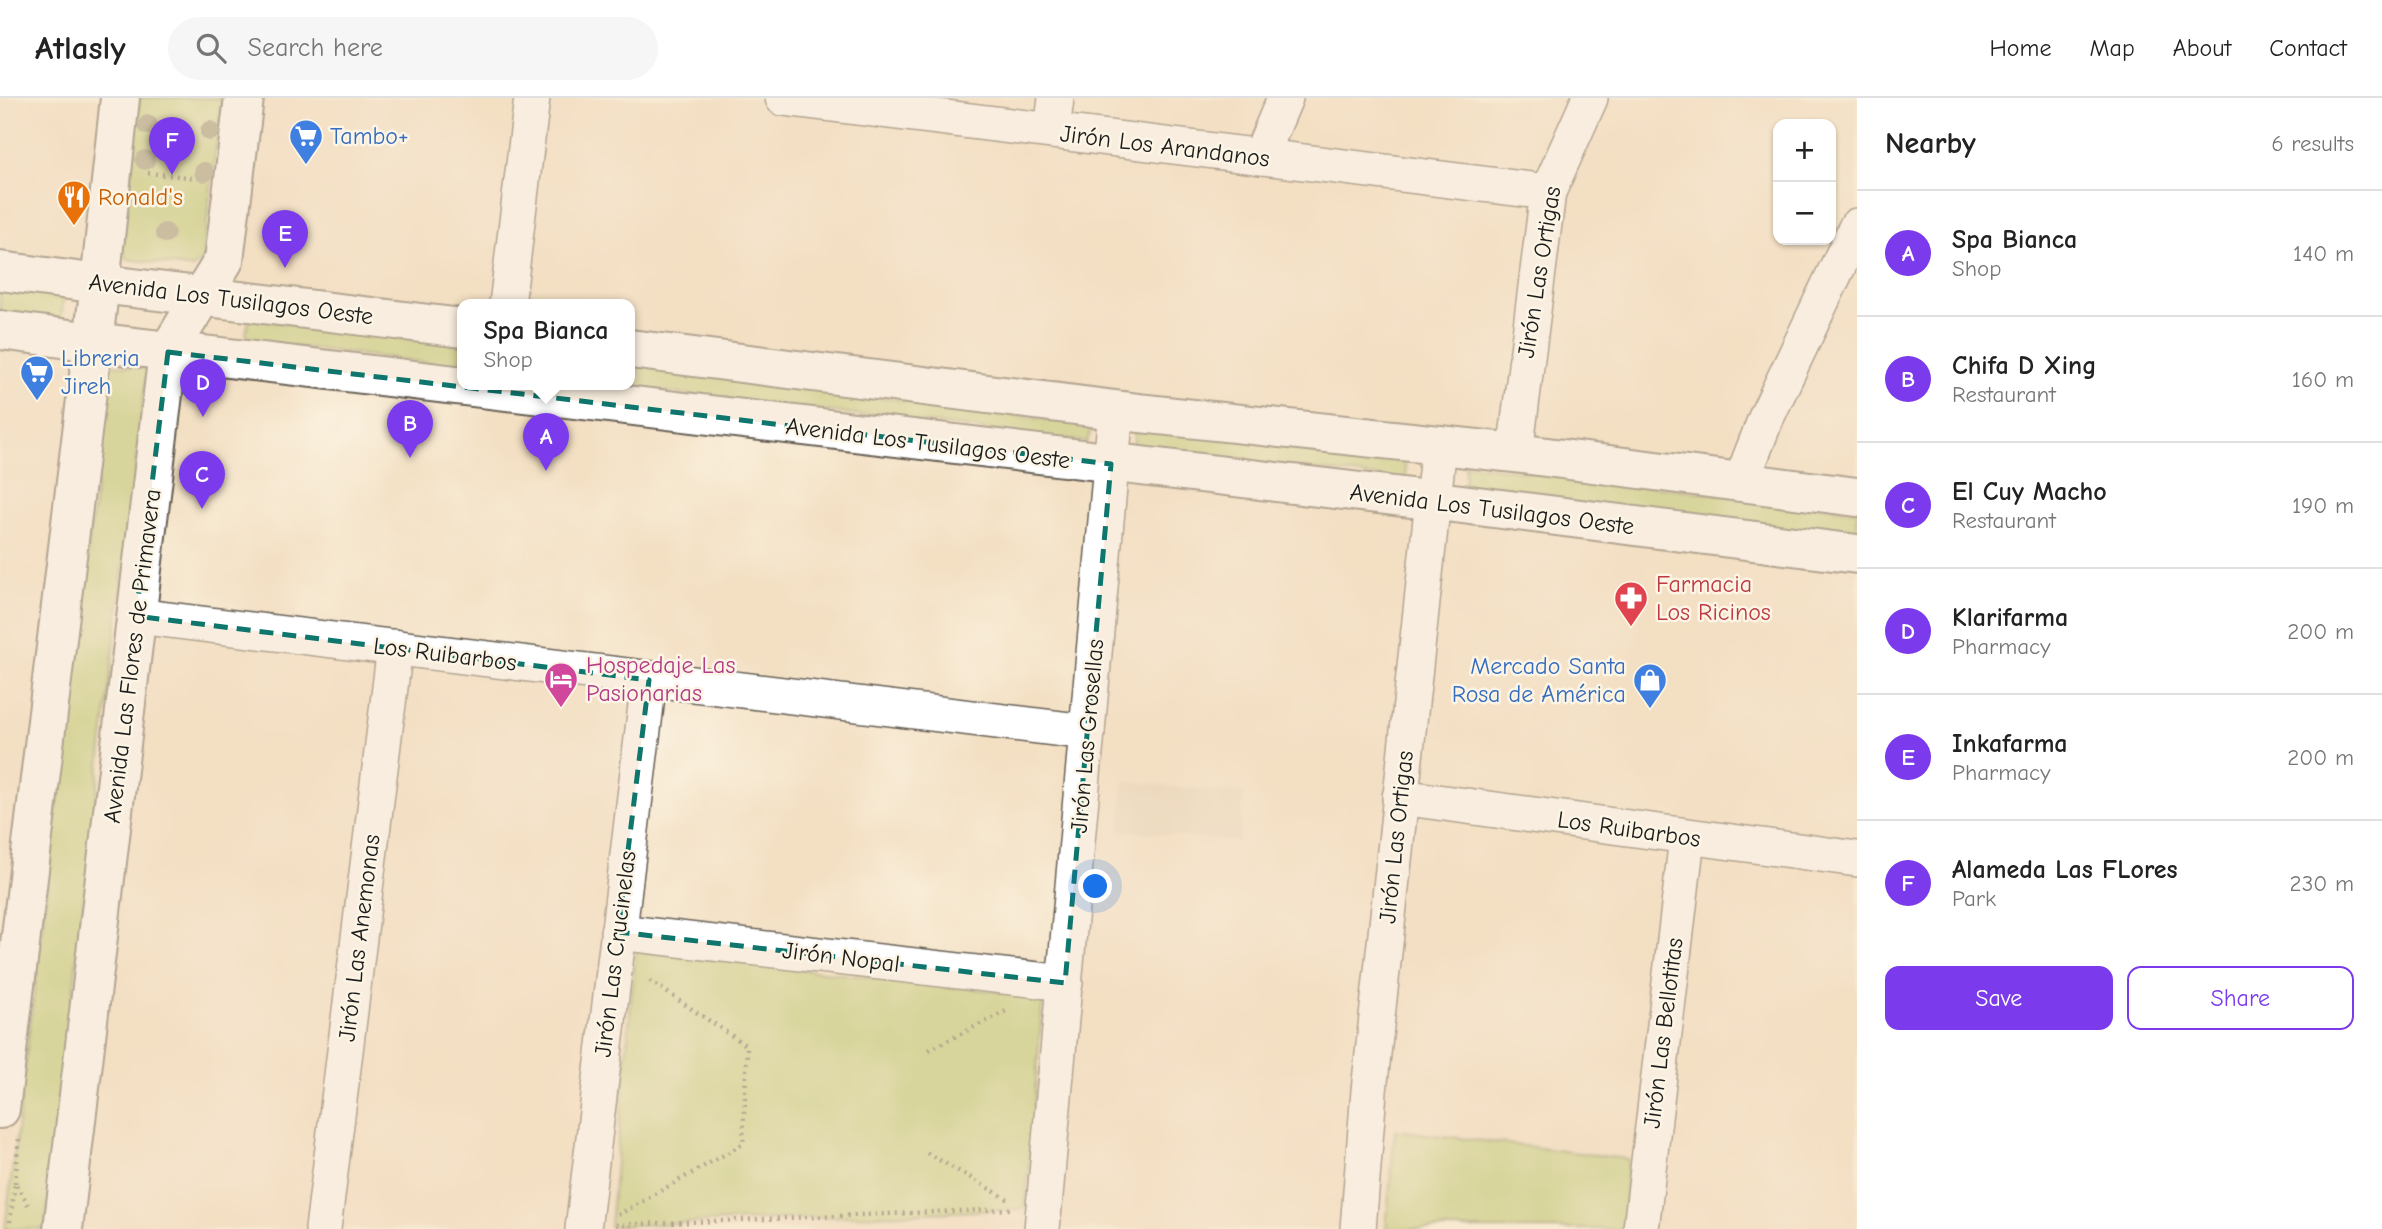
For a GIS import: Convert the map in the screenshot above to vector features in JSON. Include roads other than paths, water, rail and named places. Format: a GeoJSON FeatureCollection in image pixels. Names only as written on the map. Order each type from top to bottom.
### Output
{"type":"FeatureCollection","features":[{"type":"Feature","properties":{"kind":"main road"},"geometry":{"type":"LineString","coordinates":[[0,1110],[120,98]]}},
{"type":"Feature","properties":{"kind":"main road","name":"Avenida Las Flores de Primavera"},"geometry":{"type":"LineString","coordinates":[[49,1224],[136,616],[168,352],[224,260],[244,98]]}},
{"type":"Feature","properties":{"kind":"main road","name":"Avenida Los Tusilagos Oeste"},"geometry":{"type":"LineString","coordinates":[[0,271],[457,327]]}},
{"type":"Feature","properties":{"kind":"main road","name":"Avenida Los Tusilagos Oeste"},"geometry":{"type":"LineString","coordinates":[[0,330],[457,386]]}},
{"type":"Feature","properties":{"kind":"main road"},"geometry":{"type":"LineString","coordinates":[[635,350],[1116,410],[1515,453],[1857,497]]}},
{"type":"Feature","properties":{"kind":"main road","name":"Avenida Los Tusilagos Oeste"},"geometry":{"type":"LineString","coordinates":[[488,390],[1433,500],[1857,554]]}},
{"type":"Feature","properties":{"kind":"street"},"geometry":{"type":"LineString","coordinates":[[508,299],[532,98]]}},
{"type":"Feature","properties":{"kind":"street","name":"Jirón Los Arandanos"},"geometry":{"type":"LineString","coordinates":[[789,98],[1054,115],[1260,157],[1548,192]]}},
{"type":"Feature","properties":{"kind":"street"},"geometry":{"type":"LineString","coordinates":[[1260,157],[1285,98]]}},
{"type":"Feature","properties":{"kind":"street","name":"Jirón Las Ortigas"},"geometry":{"type":"LineString","coordinates":[[1515,453],[1548,192],[1590,98]]}},
{"type":"Feature","properties":{"kind":"street"},"geometry":{"type":"LineString","coordinates":[[1741,482],[1766,418],[1857,226]]}},
{"type":"Feature","properties":{"kind":"street","name":"Jirón Las Grosellas"},"geometry":{"type":"LineString","coordinates":[[1042,1229],[1116,410]]}},
{"type":"Feature","properties":{"kind":"street","name":"Jirón Las Ortigas"},"geometry":{"type":"LineString","coordinates":[[1358,1229],[1439,445]]}},
{"type":"Feature","properties":{"kind":"street","name":"Los Ruibarbos"},"geometry":{"type":"LineString","coordinates":[[136,616],[1087,732]]}},
{"type":"Feature","properties":{"kind":"street","name":"Jirón Las Anemonas"},"geometry":{"type":"LineString","coordinates":[[323,1229],[395,647]]}},
{"type":"Feature","properties":{"kind":"street","name":"Jirón Las Crucinelas"},"geometry":{"type":"LineString","coordinates":[[584,1228],[649,680]]}},
{"type":"Feature","properties":{"kind":"street","name":"Los Ruibarbos"},"geometry":{"type":"LineString","coordinates":[[1401,797],[1857,859]]}},
{"type":"Feature","properties":{"kind":"street","name":"Jirón Las Bellotitas"},"geometry":{"type":"LineString","coordinates":[[1641,1229],[1687,838]]}},
{"type":"Feature","properties":{"kind":"street","name":"Jirón Nopal"},"geometry":{"type":"LineString","coordinates":[[618,932],[1065,983]]}},
{"type":"Feature","properties":{"kind":"place","name":"Tambo+"},"geometry":{"type":"Point","coordinates":[306,166]}},
{"type":"Feature","properties":{"kind":"place","name":"Alameda Las FLores"},"geometry":{"type":"Point","coordinates":[172,175]}},
{"type":"Feature","properties":{"kind":"place","name":"Ronald's"},"geometry":{"type":"Point","coordinates":[74,227]}},
{"type":"Feature","properties":{"kind":"place","name":"Inkafarma"},"geometry":{"type":"Point","coordinates":[285,268]}},
{"type":"Feature","properties":{"kind":"place","name":"Libreria Jireh"},"geometry":{"type":"Point","coordinates":[37,402]}},
{"type":"Feature","properties":{"kind":"place","name":"Klarifarma"},"geometry":{"type":"Point","coordinates":[203,417]}},
{"type":"Feature","properties":{"kind":"place","name":"Chifa D Xing"},"geometry":{"type":"Point","coordinates":[410,458]}},
{"type":"Feature","properties":{"kind":"place","name":"Spa Bianca"},"geometry":{"type":"Point","coordinates":[546,471]}},
{"type":"Feature","properties":{"kind":"place","name":"El Cuy Macho"},"geometry":{"type":"Point","coordinates":[202,509]}},
{"type":"Feature","properties":{"kind":"place","name":"Farmacia Los Ricinos"},"geometry":{"type":"Point","coordinates":[1631,628]}},
{"type":"Feature","properties":{"kind":"place","name":"Hospedaje Las Pasionarias"},"geometry":{"type":"Point","coordinates":[561,709]}},
{"type":"Feature","properties":{"kind":"place","name":"Mercado Santa Rosa de América"},"geometry":{"type":"Point","coordinates":[1650,710]}}]}
